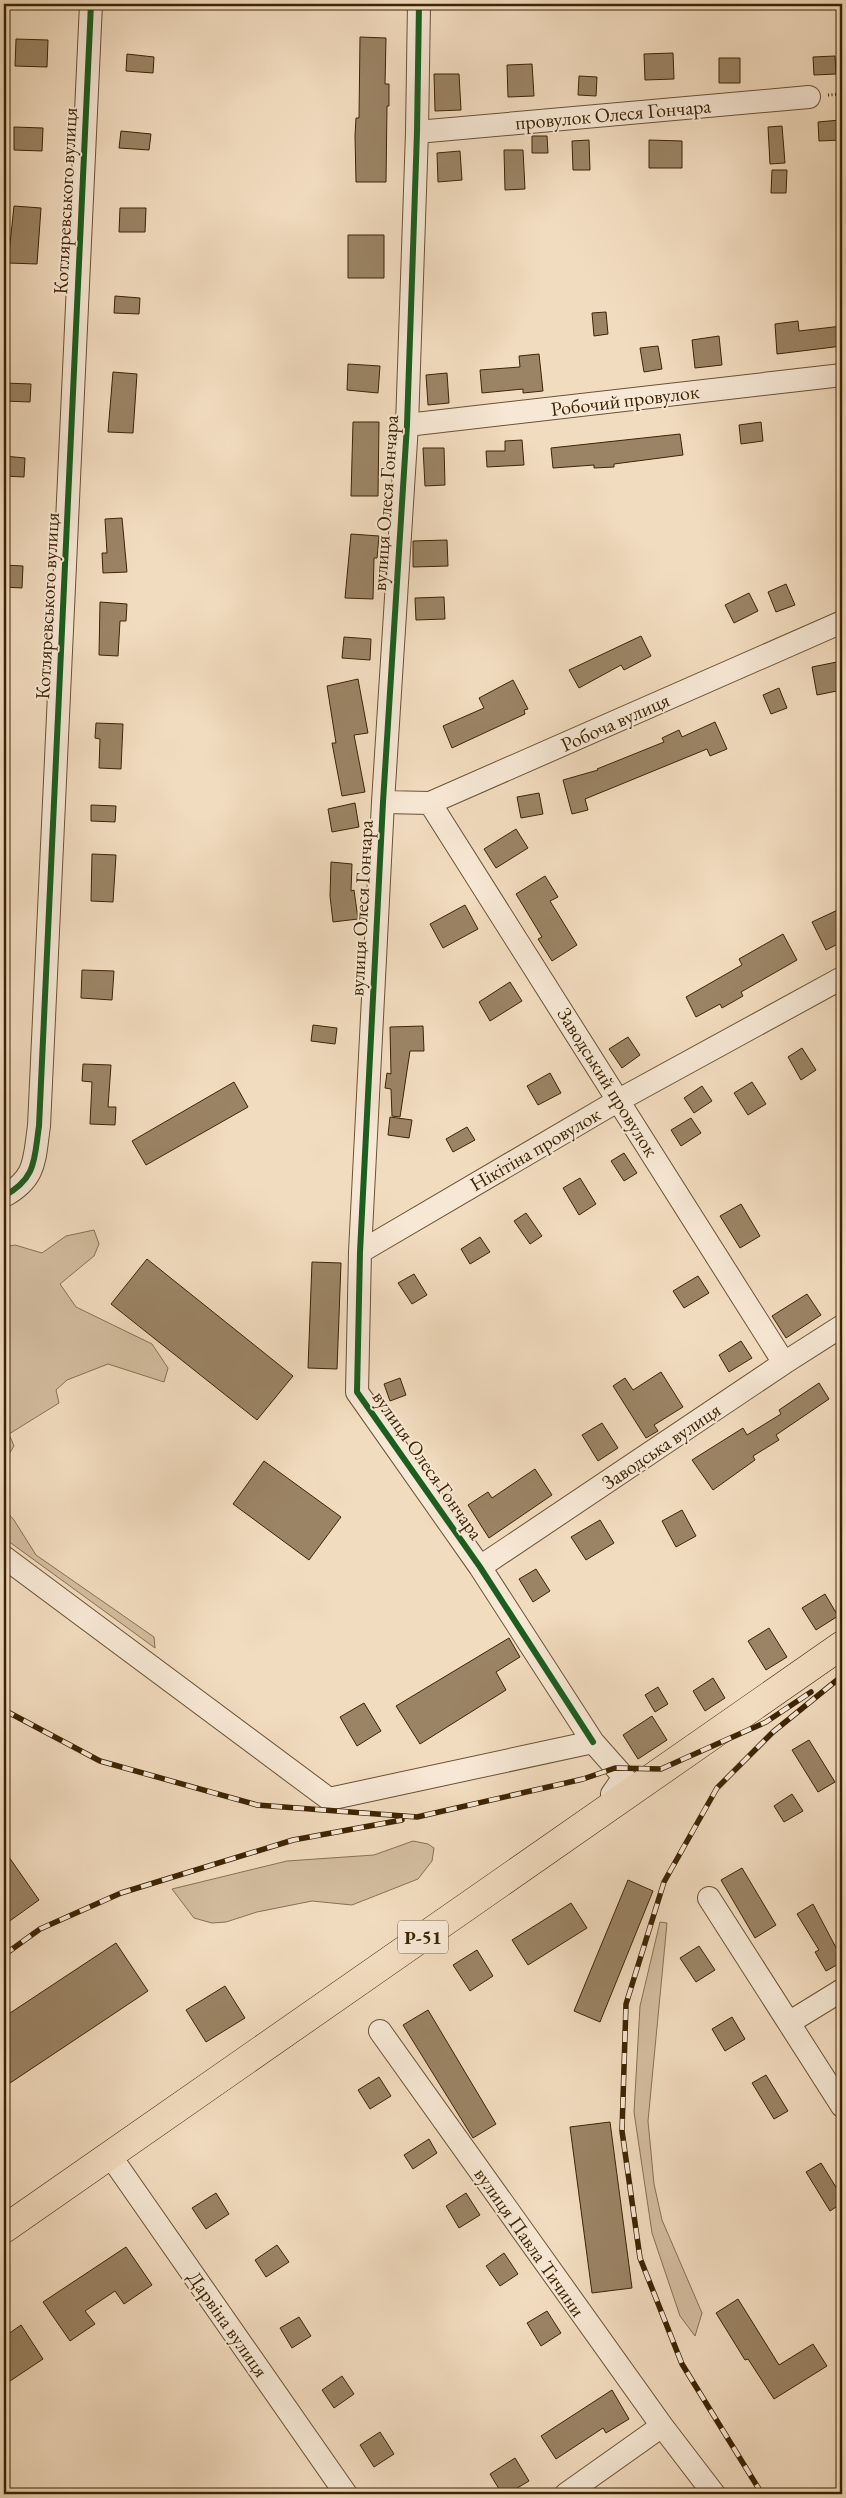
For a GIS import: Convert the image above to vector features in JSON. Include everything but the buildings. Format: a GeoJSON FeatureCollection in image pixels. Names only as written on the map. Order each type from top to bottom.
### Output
{"type":"FeatureCollection","features":[{"type":"Feature","properties":{"kind":"main road","name":"Р-51"},"geometry":{"type":"LineString","coordinates":[[4,2229],[842,1645]]}},
{"type":"Feature","properties":{"kind":"street","name":"Котляревського вулиця"},"geometry":{"type":"LineString","coordinates":[[4,1196],[18,1188],[32,1169],[39,1126],[91,4]]}},
{"type":"Feature","properties":{"kind":"street","name":"вулиця Олеся Гончара"},"geometry":{"type":"LineString","coordinates":[[419,4],[417,132],[407,425],[383,802],[360,1252],[357,1392],[480,1567],[593,1742],[624,1777],[612,1794]]}},
{"type":"Feature","properties":{"kind":"street","name":"провулок Олеся Гончара"},"geometry":{"type":"LineString","coordinates":[[417,132],[809,97]]}},
{"type":"Feature","properties":{"kind":"street","name":"Робочий провулок"},"geometry":{"type":"LineString","coordinates":[[407,425],[842,375]]}},
{"type":"Feature","properties":{"kind":"street","name":"Робоча вулиця"},"geometry":{"type":"LineString","coordinates":[[383,802],[430,803],[842,622]]}},
{"type":"Feature","properties":{"kind":"street","name":"Заводський провулок"},"geometry":{"type":"LineString","coordinates":[[430,803],[784,1363]]}},
{"type":"Feature","properties":{"kind":"street","name":"Нікітіна провулок"},"geometry":{"type":"LineString","coordinates":[[360,1252],[619,1100],[842,978]]}},
{"type":"Feature","properties":{"kind":"street","name":"Заводська вулиця"},"geometry":{"type":"LineString","coordinates":[[480,1567],[842,1326]]}},
{"type":"Feature","properties":{"kind":"street"},"geometry":{"type":"LineString","coordinates":[[4,1556],[329,1799],[593,1742]]}},
{"type":"Feature","properties":{"kind":"street"},"geometry":{"type":"LineString","coordinates":[[709,1898],[842,2106]]}},
{"type":"Feature","properties":{"kind":"street"},"geometry":{"type":"LineString","coordinates":[[790,2022],[842,1990]]}},
{"type":"Feature","properties":{"kind":"street","name":"вулиця Павла Тичини"},"geometry":{"type":"LineString","coordinates":[[380,2031],[662,2426],[714,2494]]}},
{"type":"Feature","properties":{"kind":"street","name":"Дарвіна вулиця"},"geometry":{"type":"LineString","coordinates":[[109,2154],[346,2494]]}},
{"type":"Feature","properties":{"kind":"street"},"geometry":{"type":"LineString","coordinates":[[566,2494],[662,2426]]}},
{"type":"Feature","properties":{"kind":"shaded area"},"geometry":{"type":"Polygon","coordinates":[[[94,1230],[99,1244],[94,1256],[60,1284],[76,1307],[152,1344],[168,1368],[164,1382],[108,1364],[67,1380],[56,1390],[59,1403],[9,1434],[14,1446],[4,1462],[4,1247],[15,1245],[42,1253],[66,1236],[94,1230]]]}},
{"type":"Feature","properties":{"kind":"shaded area"},"geometry":{"type":"Polygon","coordinates":[[[4,1509],[14,1520],[36,1555],[154,1637],[155,1648],[4,1538],[4,1509]]]}},
{"type":"Feature","properties":{"kind":"shaded area"},"geometry":{"type":"Polygon","coordinates":[[[413,1841],[428,1844],[434,1848],[432,1861],[418,1879],[352,1905],[312,1901],[257,1912],[226,1922],[212,1923],[194,1918],[172,1889],[287,1861],[374,1855],[413,1841]]]}},
{"type":"Feature","properties":{"kind":"shaded area"},"geometry":{"type":"Polygon","coordinates":[[[660,1922],[667,1923],[648,2121],[654,2184],[662,2220],[702,2313],[695,2336],[680,2316],[652,2233],[634,2112],[640,2006],[660,1922]]]}},
{"type":"Feature","properties":{"kind":"railway"},"geometry":{"type":"LineString","coordinates":[[762,2494],[682,2364],[640,2258],[622,2131],[626,2004],[664,1882],[717,1788],[773,1732],[842,1676]]}},
{"type":"Feature","properties":{"kind":"railway"},"geometry":{"type":"LineString","coordinates":[[4,1710],[100,1761],[257,1805],[417,1817],[583,1779],[615,1768],[661,1769],[766,1722],[811,1692]]}},
{"type":"Feature","properties":{"kind":"railway"},"geometry":{"type":"LineString","coordinates":[[4,1955],[40,1929],[121,1893],[293,1840],[402,1820]]}},
{"type":"Feature","properties":{"kind":"cycle path"},"geometry":{"type":"LineString","coordinates":[[4,1196],[15,1189],[28,1175],[32,1167],[39,1126],[91,4]]}},
{"type":"Feature","properties":{"kind":"cycle path"},"geometry":{"type":"LineString","coordinates":[[419,4],[417,132],[407,425],[383,802],[360,1252],[357,1392],[480,1567],[593,1742]]}}]}
